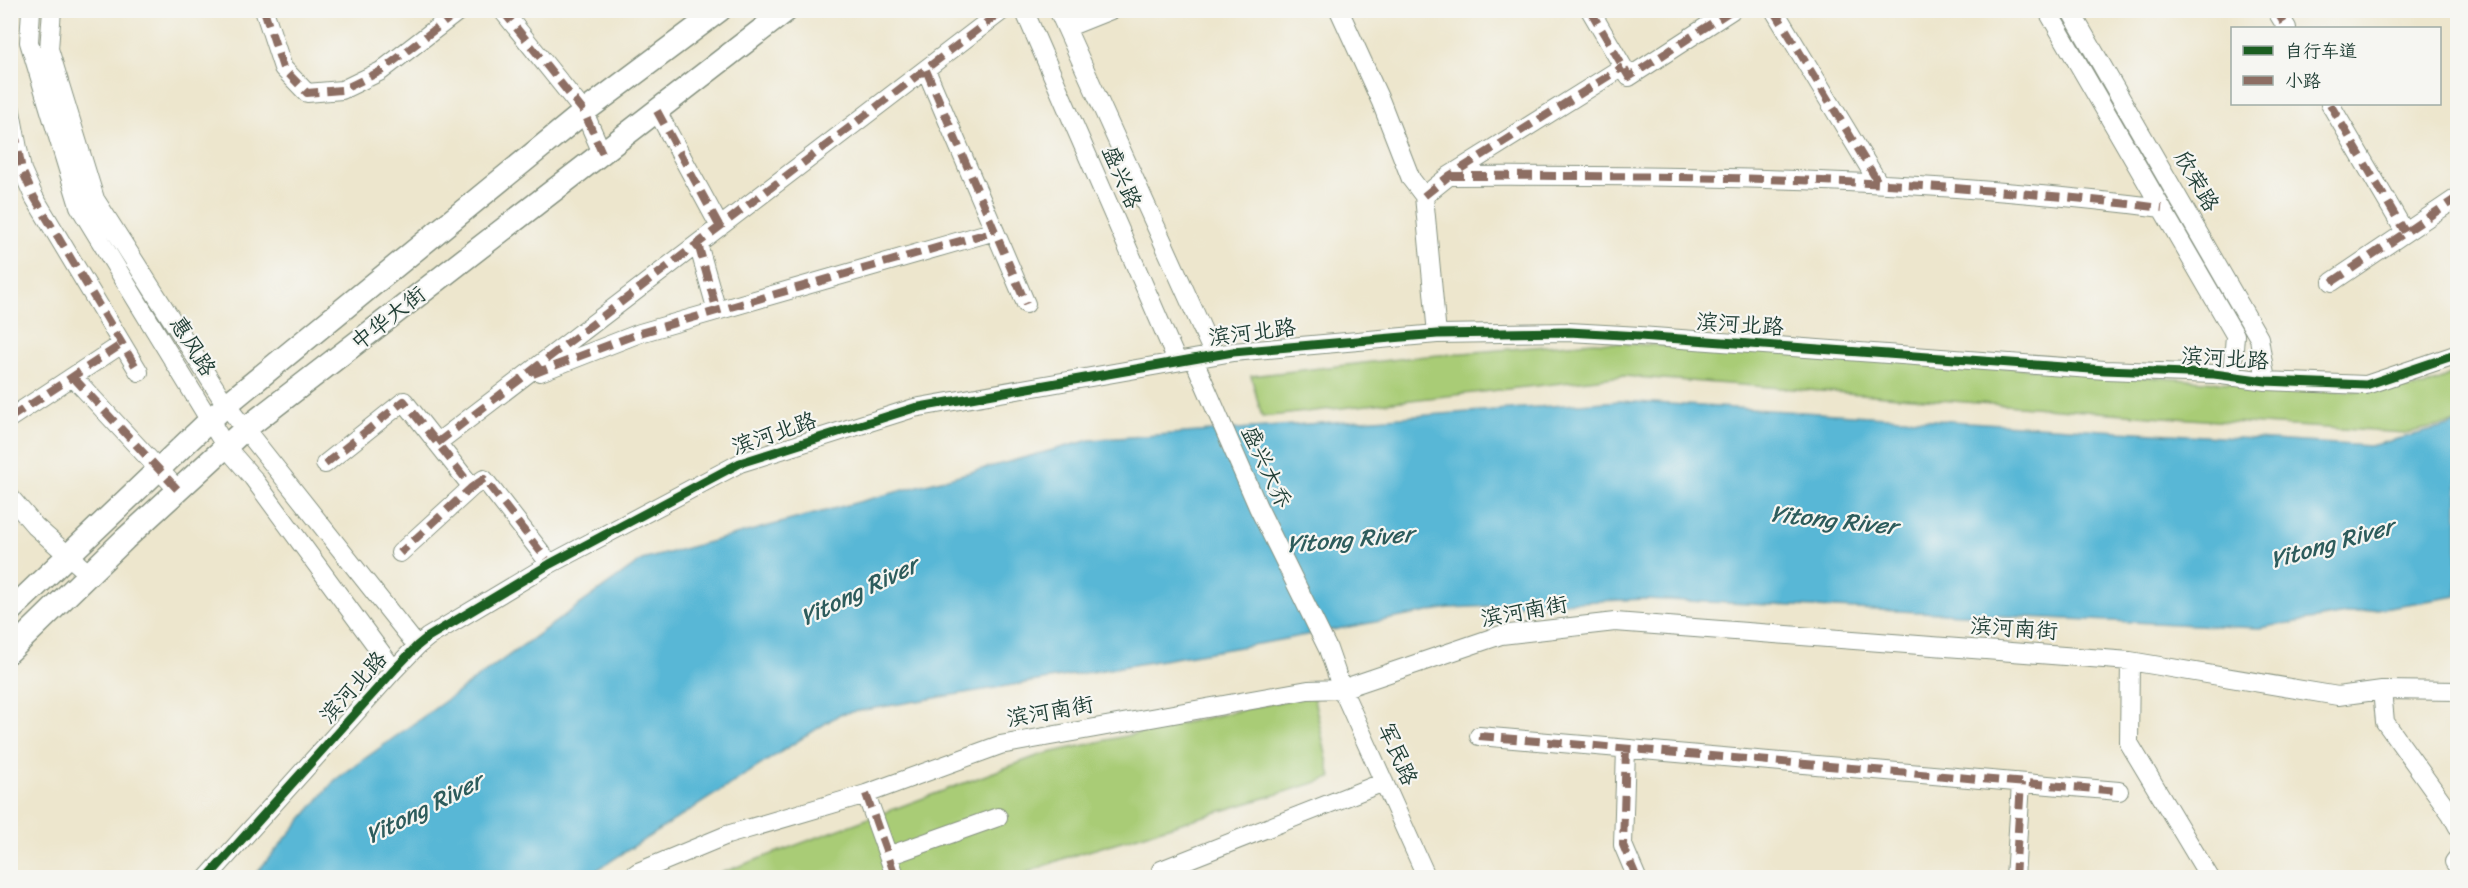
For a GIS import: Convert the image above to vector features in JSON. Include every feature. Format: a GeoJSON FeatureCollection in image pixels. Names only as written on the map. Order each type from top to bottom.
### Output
{"type":"FeatureCollection","features":[{"type":"Feature","properties":{"kind":"main road","name":"中华大街"},"geometry":{"type":"LineString","coordinates":[[10,611],[211,422],[226,405],[584,112],[720,10]]}},
{"type":"Feature","properties":{"kind":"main road","name":"中华大街"},"geometry":{"type":"LineString","coordinates":[[10,651],[245,429],[787,10]]}},
{"type":"Feature","properties":{"kind":"street","name":"惠风路"},"geometry":{"type":"LineString","coordinates":[[31,10],[29,42],[79,206],[226,447],[249,472],[394,670]]}},
{"type":"Feature","properties":{"kind":"street"},"geometry":{"type":"LineString","coordinates":[[52,10],[49,49],[95,199],[226,405],[417,645]]}},
{"type":"Feature","properties":{"kind":"street"},"geometry":{"type":"LineString","coordinates":[[264,10],[284,68],[307,93],[342,90],[381,71],[460,10]]}},
{"type":"Feature","properties":{"kind":"street"},"geometry":{"type":"LineString","coordinates":[[502,10],[584,112],[602,153]]}},
{"type":"Feature","properties":{"kind":"street"},"geometry":{"type":"LineString","coordinates":[[437,443],[1004,10]]}},
{"type":"Feature","properties":{"kind":"street","name":"盛兴路"},"geometry":{"type":"LineString","coordinates":[[1024,10],[1186,361],[1210,401]]}},
{"type":"Feature","properties":{"kind":"street","name":"盛兴路"},"geometry":{"type":"LineString","coordinates":[[1059,10],[1214,355]]}},
{"type":"Feature","properties":{"kind":"street"},"geometry":{"type":"LineString","coordinates":[[1066,28],[1111,10]]}},
{"type":"Feature","properties":{"kind":"street"},"geometry":{"type":"LineString","coordinates":[[1339,10],[1381,102],[1411,179],[1424,196],[1437,334]]}},
{"type":"Feature","properties":{"kind":"street"},"geometry":{"type":"LineString","coordinates":[[1590,10],[1629,76],[1732,10]]}},
{"type":"Feature","properties":{"kind":"street"},"geometry":{"type":"LineString","coordinates":[[1774,10],[1878,182]]}},
{"type":"Feature","properties":{"kind":"street","name":"欣荣路"},"geometry":{"type":"LineString","coordinates":[[2047,10],[2235,334],[2232,377]]}},
{"type":"Feature","properties":{"kind":"street","name":"欣荣路"},"geometry":{"type":"LineString","coordinates":[[2070,10],[2259,338],[2266,381]]}},
{"type":"Feature","properties":{"kind":"street"},"geometry":{"type":"LineString","coordinates":[[2276,10],[2286,27]]}},
{"type":"Feature","properties":{"kind":"street"},"geometry":{"type":"LineString","coordinates":[[1424,196],[1449,176],[1623,67]]}},
{"type":"Feature","properties":{"kind":"street"},"geometry":{"type":"LineString","coordinates":[[926,70],[1026,304]]}},
{"type":"Feature","properties":{"kind":"street"},"geometry":{"type":"LineString","coordinates":[[2331,105],[2405,232]]}},
{"type":"Feature","properties":{"kind":"street"},"geometry":{"type":"LineString","coordinates":[[10,106],[16,172],[139,372]]}},
{"type":"Feature","properties":{"kind":"street"},"geometry":{"type":"LineString","coordinates":[[657,111],[720,227]]}},
{"type":"Feature","properties":{"kind":"street"},"geometry":{"type":"LineString","coordinates":[[1449,176],[1632,175],[1878,182],[2162,208]]}},
{"type":"Feature","properties":{"kind":"street"},"geometry":{"type":"LineString","coordinates":[[2332,282],[2457,197]]}},
{"type":"Feature","properties":{"kind":"street"},"geometry":{"type":"LineString","coordinates":[[522,379],[640,333],[995,231]]}},
{"type":"Feature","properties":{"kind":"street"},"geometry":{"type":"LineString","coordinates":[[698,244],[717,311]]}},
{"type":"Feature","properties":{"kind":"street","name":"滨河北路"},"geometry":{"type":"LineString","coordinates":[[207,878],[417,645],[550,564],[740,463],[914,408],[1233,352],[1437,334],[1569,332],[1617,334],[2266,381],[2366,385],[2457,354]]}},
{"type":"Feature","properties":{"kind":"street"},"geometry":{"type":"LineString","coordinates":[[10,418],[122,344]]}},
{"type":"Feature","properties":{"kind":"street"},"geometry":{"type":"LineString","coordinates":[[73,377],[178,490]]}},
{"type":"Feature","properties":{"kind":"street"},"geometry":{"type":"LineString","coordinates":[[325,464],[404,401],[472,487]]}},
{"type":"Feature","properties":{"kind":"street","name":"盛兴大乔"},"geometry":{"type":"LineString","coordinates":[[1210,401],[1258,507],[1328,649]]}},
{"type":"Feature","properties":{"kind":"street"},"geometry":{"type":"LineString","coordinates":[[400,553],[472,487],[484,479],[550,564]]}},
{"type":"Feature","properties":{"kind":"street"},"geometry":{"type":"LineString","coordinates":[[10,497],[35,526],[89,574]]}},
{"type":"Feature","properties":{"kind":"street","name":"滨河南街"},"geometry":{"type":"LineString","coordinates":[[630,878],[638,872],[727,835],[866,794],[1000,745],[1308,690],[1341,688],[1502,635],[1615,622],[2130,661],[2338,696],[2382,690],[2457,691]]}},
{"type":"Feature","properties":{"kind":"street","name":"军民路"},"geometry":{"type":"LineString","coordinates":[[1328,649],[1341,688],[1427,878]]}},
{"type":"Feature","properties":{"kind":"street"},"geometry":{"type":"LineString","coordinates":[[2130,661],[2129,743],[2210,878]]}},
{"type":"Feature","properties":{"kind":"street"},"geometry":{"type":"LineString","coordinates":[[2382,690],[2385,722],[2451,814],[2457,827]]}},
{"type":"Feature","properties":{"kind":"street"},"geometry":{"type":"LineString","coordinates":[[1479,736],[2119,791]]}},
{"type":"Feature","properties":{"kind":"street"},"geometry":{"type":"LineString","coordinates":[[1626,749],[1623,845],[1637,878]]}},
{"type":"Feature","properties":{"kind":"street"},"geometry":{"type":"LineString","coordinates":[[1161,870],[1384,782]]}},
{"type":"Feature","properties":{"kind":"street"},"geometry":{"type":"LineString","coordinates":[[2015,878],[2021,783]]}},
{"type":"Feature","properties":{"kind":"street"},"geometry":{"type":"LineString","coordinates":[[866,794],[896,878]]}},
{"type":"Feature","properties":{"kind":"street"},"geometry":{"type":"LineString","coordinates":[[888,856],[998,817]]}},
{"type":"Feature","properties":{"kind":"street"},"geometry":{"type":"LineString","coordinates":[[2457,857],[2454,862],[2457,867]]}},
{"type":"Feature","properties":{"kind":"green space"},"geometry":{"type":"Polygon","coordinates":[[[1594,342],[1811,353],[2345,391],[2424,387],[2457,372],[2458,422],[2406,433],[2230,422],[1623,376],[1262,417],[1251,376],[1416,357],[1594,342]]]}},
{"type":"Feature","properties":{"kind":"green space"},"geometry":{"type":"Polygon","coordinates":[[[1313,694],[1331,778],[1065,858],[1015,877],[707,878],[1040,755],[1313,694]]]}},
{"type":"Feature","properties":{"kind":"water","name":"Yitong River"},"geometry":{"type":"Polygon","coordinates":[[[1619,401],[2370,446],[2457,424],[2457,596],[2259,628],[1645,599],[1449,608],[1264,643],[840,714],[586,877],[252,878],[335,780],[642,560],[1090,440],[1619,401]]]}},
{"type":"Feature","properties":{"kind":"marked path"},"geometry":{"type":"LineString","coordinates":[[264,10],[283,68],[307,93],[342,90],[381,71],[460,10]]}},
{"type":"Feature","properties":{"kind":"marked path"},"geometry":{"type":"LineString","coordinates":[[502,10],[584,112],[602,153]]}},
{"type":"Feature","properties":{"kind":"marked path"},"geometry":{"type":"LineString","coordinates":[[437,443],[1003,10]]}},
{"type":"Feature","properties":{"kind":"marked path"},"geometry":{"type":"LineString","coordinates":[[1590,10],[1629,77],[1732,10]]}},
{"type":"Feature","properties":{"kind":"marked path"},"geometry":{"type":"LineString","coordinates":[[1774,10],[1878,182]]}},
{"type":"Feature","properties":{"kind":"marked path"},"geometry":{"type":"LineString","coordinates":[[2276,10],[2286,27]]}},
{"type":"Feature","properties":{"kind":"marked path"},"geometry":{"type":"LineString","coordinates":[[1424,196],[1449,176],[1623,67]]}},
{"type":"Feature","properties":{"kind":"marked path"},"geometry":{"type":"LineString","coordinates":[[926,70],[1026,304]]}},
{"type":"Feature","properties":{"kind":"marked path"},"geometry":{"type":"LineString","coordinates":[[2331,105],[2405,232]]}},
{"type":"Feature","properties":{"kind":"marked path"},"geometry":{"type":"LineString","coordinates":[[10,106],[22,170],[34,197],[139,372]]}},
{"type":"Feature","properties":{"kind":"marked path"},"geometry":{"type":"LineString","coordinates":[[657,111],[720,227]]}},
{"type":"Feature","properties":{"kind":"marked path"},"geometry":{"type":"LineString","coordinates":[[1449,176],[1627,176],[1806,180],[1984,190],[2162,208]]}},
{"type":"Feature","properties":{"kind":"marked path"},"geometry":{"type":"LineString","coordinates":[[2332,282],[2458,197]]}},
{"type":"Feature","properties":{"kind":"marked path"},"geometry":{"type":"LineString","coordinates":[[533,374],[640,333],[995,231]]}},
{"type":"Feature","properties":{"kind":"marked path"},"geometry":{"type":"LineString","coordinates":[[698,244],[717,311]]}},
{"type":"Feature","properties":{"kind":"marked path"},"geometry":{"type":"LineString","coordinates":[[10,418],[122,344]]}},
{"type":"Feature","properties":{"kind":"marked path"},"geometry":{"type":"LineString","coordinates":[[73,377],[178,490]]}},
{"type":"Feature","properties":{"kind":"marked path"},"geometry":{"type":"LineString","coordinates":[[325,464],[404,401],[472,487],[400,553]]}},
{"type":"Feature","properties":{"kind":"marked path"},"geometry":{"type":"LineString","coordinates":[[472,487],[484,479],[550,564]]}},
{"type":"Feature","properties":{"kind":"marked path"},"geometry":{"type":"LineString","coordinates":[[1479,736],[2119,791]]}},
{"type":"Feature","properties":{"kind":"marked path"},"geometry":{"type":"LineString","coordinates":[[1626,749],[1623,845],[1637,878]]}},
{"type":"Feature","properties":{"kind":"marked path"},"geometry":{"type":"LineString","coordinates":[[2015,878],[2021,783]]}},
{"type":"Feature","properties":{"kind":"marked path"},"geometry":{"type":"LineString","coordinates":[[866,794],[896,878]]}},
{"type":"Feature","properties":{"kind":"cycle path"},"geometry":{"type":"LineString","coordinates":[[207,878],[394,670],[428,637],[550,564],[740,463],[914,408],[1233,352],[1437,334],[1569,332],[2105,370],[2214,374],[2266,381],[2366,385],[2458,354]]}}]}
